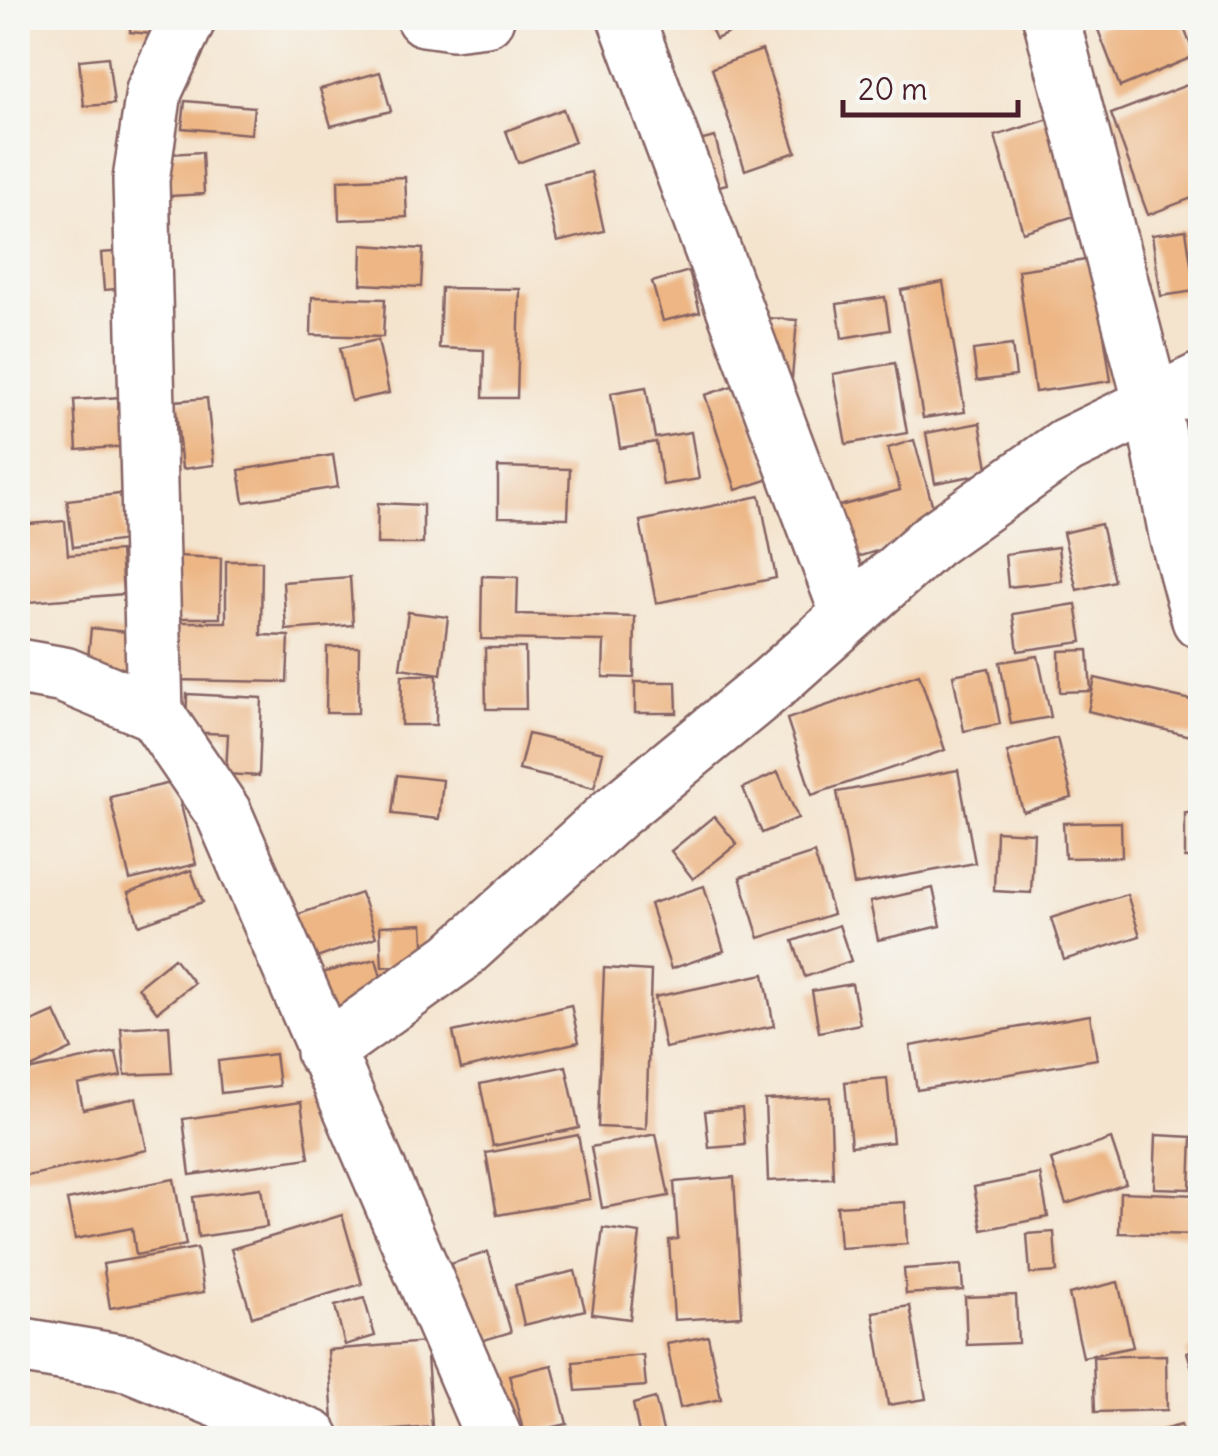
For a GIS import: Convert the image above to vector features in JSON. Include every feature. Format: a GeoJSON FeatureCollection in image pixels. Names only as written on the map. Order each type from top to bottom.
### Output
{"type":"FeatureCollection","features":[{"type":"Feature","properties":{"kind":"street"},"geometry":{"type":"LineString","coordinates":[[188,18],[154,91],[141,180],[155,713],[224,814],[494,1438]]}},
{"type":"Feature","properties":{"kind":"street"},"geometry":{"type":"LineString","coordinates":[[424,18],[453,22],[486,18]]}},
{"type":"Feature","properties":{"kind":"street"},"geometry":{"type":"LineString","coordinates":[[626,18],[849,615]]}},
{"type":"Feature","properties":{"kind":"street"},"geometry":{"type":"LineString","coordinates":[[1051,18],[1152,404],[1177,536],[1200,620]]}},
{"type":"Feature","properties":{"kind":"street"},"geometry":{"type":"LineString","coordinates":[[324,1052],[456,958],[615,813],[932,541],[1066,446],[1200,380]]}},
{"type":"Feature","properties":{"kind":"street"},"geometry":{"type":"LineString","coordinates":[[18,667],[64,675],[155,713]]}},
{"type":"Feature","properties":{"kind":"street"},"geometry":{"type":"LineString","coordinates":[[18,1345],[131,1364],[312,1438]]}},
{"type":"Feature","properties":{"kind":"building"},"geometry":{"type":"Polygon","coordinates":[[[131,18],[177,18],[175,36],[130,32],[131,18]]]}},
{"type":"Feature","properties":{"kind":"building"},"geometry":{"type":"Polygon","coordinates":[[[706,18],[745,18],[748,24],[716,39],[706,18]]]}},
{"type":"Feature","properties":{"kind":"building"},"geometry":{"type":"Polygon","coordinates":[[[1121,18],[1180,18],[1195,56],[1120,87],[1097,27],[1121,18]]]}},
{"type":"Feature","properties":{"kind":"building"},"geometry":{"type":"Polygon","coordinates":[[[762,50],[796,152],[745,170],[712,68],[762,50]]]}},
{"type":"Feature","properties":{"kind":"building"},"geometry":{"type":"Polygon","coordinates":[[[108,57],[114,104],[84,106],[79,60],[108,57]]]}},
{"type":"Feature","properties":{"kind":"building"},"geometry":{"type":"Polygon","coordinates":[[[380,72],[391,111],[331,126],[320,89],[380,72]]]}},
{"type":"Feature","properties":{"kind":"building"},"geometry":{"type":"Polygon","coordinates":[[[1200,80],[1200,195],[1148,215],[1111,114],[1200,80]]]}},
{"type":"Feature","properties":{"kind":"building"},"geometry":{"type":"Polygon","coordinates":[[[185,101],[254,107],[251,134],[182,128],[185,101]]]}},
{"type":"Feature","properties":{"kind":"building"},"geometry":{"type":"Polygon","coordinates":[[[563,109],[575,142],[518,163],[506,131],[563,109]]]}},
{"type":"Feature","properties":{"kind":"building"},"geometry":{"type":"Polygon","coordinates":[[[1078,110],[1107,206],[1023,232],[995,136],[1078,110]]]}},
{"type":"Feature","properties":{"kind":"building"},"geometry":{"type":"Polygon","coordinates":[[[715,137],[727,184],[698,191],[687,144],[715,137]]]}},
{"type":"Feature","properties":{"kind":"building"},"geometry":{"type":"Polygon","coordinates":[[[202,152],[204,194],[170,196],[168,154],[202,152]]]}},
{"type":"Feature","properties":{"kind":"building"},"geometry":{"type":"Polygon","coordinates":[[[591,172],[604,231],[557,242],[543,183],[591,172]]]}},
{"type":"Feature","properties":{"kind":"building"},"geometry":{"type":"Polygon","coordinates":[[[405,177],[407,217],[339,220],[338,180],[405,177]]]}},
{"type":"Feature","properties":{"kind":"building"},"geometry":{"type":"Polygon","coordinates":[[[1186,230],[1195,291],[1161,296],[1152,235],[1186,230]]]}},
{"type":"Feature","properties":{"kind":"building"},"geometry":{"type":"Polygon","coordinates":[[[362,245],[423,249],[421,287],[361,284],[362,245]]]}},
{"type":"Feature","properties":{"kind":"building"},"geometry":{"type":"Polygon","coordinates":[[[139,250],[142,287],[104,290],[101,253],[139,250]]]}},
{"type":"Feature","properties":{"kind":"building"},"geometry":{"type":"Polygon","coordinates":[[[1093,259],[1111,381],[1035,392],[1018,270],[1093,259]]]}},
{"type":"Feature","properties":{"kind":"building"},"geometry":{"type":"Polygon","coordinates":[[[689,271],[700,312],[663,321],[652,282],[689,271]]]}},
{"type":"Feature","properties":{"kind":"building"},"geometry":{"type":"Polygon","coordinates":[[[943,282],[965,412],[923,418],[901,290],[943,282]]]}},
{"type":"Feature","properties":{"kind":"building"},"geometry":{"type":"Polygon","coordinates":[[[441,288],[520,289],[517,398],[483,398],[484,350],[439,348],[441,288]]]}},
{"type":"Feature","properties":{"kind":"building"},"geometry":{"type":"Polygon","coordinates":[[[312,297],[385,299],[383,337],[311,335],[312,297]]]}},
{"type":"Feature","properties":{"kind":"building"},"geometry":{"type":"Polygon","coordinates":[[[885,297],[890,330],[842,338],[837,304],[885,297]]]}},
{"type":"Feature","properties":{"kind":"building"},"geometry":{"type":"Polygon","coordinates":[[[766,318],[797,320],[792,378],[762,376],[766,318]]]}},
{"type":"Feature","properties":{"kind":"building"},"geometry":{"type":"Polygon","coordinates":[[[378,340],[389,393],[351,401],[340,348],[378,340]]]}},
{"type":"Feature","properties":{"kind":"building"},"geometry":{"type":"Polygon","coordinates":[[[1012,345],[1016,376],[977,381],[973,350],[1012,345]]]}},
{"type":"Feature","properties":{"kind":"building"},"geometry":{"type":"Polygon","coordinates":[[[895,363],[907,433],[846,444],[833,374],[895,363]]]}},
{"type":"Feature","properties":{"kind":"building"},"geometry":{"type":"Polygon","coordinates":[[[738,384],[770,479],[736,490],[705,395],[738,384]]]}},
{"type":"Feature","properties":{"kind":"building"},"geometry":{"type":"Polygon","coordinates":[[[646,387],[655,438],[691,432],[699,479],[663,485],[656,442],[620,448],[611,393],[646,387]]]}},
{"type":"Feature","properties":{"kind":"building"},"geometry":{"type":"Polygon","coordinates":[[[153,395],[156,444],[77,450],[74,400],[153,395]]]}},
{"type":"Feature","properties":{"kind":"building"},"geometry":{"type":"Polygon","coordinates":[[[207,398],[214,465],[182,469],[175,401],[207,398]]]}},
{"type":"Feature","properties":{"kind":"building"},"geometry":{"type":"Polygon","coordinates":[[[980,423],[989,473],[935,483],[926,433],[980,423]]]}},
{"type":"Feature","properties":{"kind":"building"},"geometry":{"type":"Polygon","coordinates":[[[914,440],[940,532],[847,560],[832,508],[900,490],[888,448],[914,440]]]}},
{"type":"Feature","properties":{"kind":"building"},"geometry":{"type":"Polygon","coordinates":[[[333,455],[338,487],[244,502],[239,470],[333,455]]]}},
{"type":"Feature","properties":{"kind":"building"},"geometry":{"type":"Polygon","coordinates":[[[498,467],[570,469],[568,518],[498,517],[498,467]]]}},
{"type":"Feature","properties":{"kind":"building"},"geometry":{"type":"Polygon","coordinates":[[[120,494],[127,540],[73,547],[67,500],[120,494]]]}},
{"type":"Feature","properties":{"kind":"building"},"geometry":{"type":"Polygon","coordinates":[[[760,496],[776,578],[656,603],[640,521],[760,496]]]}},
{"type":"Feature","properties":{"kind":"building"},"geometry":{"type":"Polygon","coordinates":[[[378,503],[423,505],[423,544],[377,544],[378,503]]]}},
{"type":"Feature","properties":{"kind":"building"},"geometry":{"type":"Polygon","coordinates":[[[65,521],[68,555],[120,551],[123,594],[18,603],[18,525],[65,521]]]}},
{"type":"Feature","properties":{"kind":"building"},"geometry":{"type":"Polygon","coordinates":[[[1101,524],[1114,581],[1077,590],[1063,533],[1101,524]]]}},
{"type":"Feature","properties":{"kind":"building"},"geometry":{"type":"Polygon","coordinates":[[[1058,547],[1062,581],[1008,587],[1005,554],[1058,547]]]}},
{"type":"Feature","properties":{"kind":"building"},"geometry":{"type":"Polygon","coordinates":[[[176,556],[221,558],[220,618],[174,618],[176,556]]]}},
{"type":"Feature","properties":{"kind":"building"},"geometry":{"type":"Polygon","coordinates":[[[226,561],[262,561],[261,635],[289,636],[287,682],[175,680],[176,622],[226,622],[226,561]]]}},
{"type":"Feature","properties":{"kind":"building"},"geometry":{"type":"Polygon","coordinates":[[[482,576],[518,577],[517,614],[635,617],[634,678],[603,677],[604,641],[481,639],[482,576]]]}},
{"type":"Feature","properties":{"kind":"building"},"geometry":{"type":"Polygon","coordinates":[[[350,577],[353,625],[286,630],[283,582],[350,577]]]}},
{"type":"Feature","properties":{"kind":"building"},"geometry":{"type":"Polygon","coordinates":[[[1076,604],[1082,642],[1018,651],[1013,614],[1076,604]]]}},
{"type":"Feature","properties":{"kind":"building"},"geometry":{"type":"Polygon","coordinates":[[[408,612],[448,617],[441,674],[400,668],[408,612]]]}},
{"type":"Feature","properties":{"kind":"building"},"geometry":{"type":"Polygon","coordinates":[[[91,628],[154,635],[147,696],[85,689],[91,628]]]}},
{"type":"Feature","properties":{"kind":"building"},"geometry":{"type":"Polygon","coordinates":[[[327,647],[359,647],[358,713],[326,713],[327,647]]]}},
{"type":"Feature","properties":{"kind":"building"},"geometry":{"type":"Polygon","coordinates":[[[485,648],[525,648],[526,709],[486,709],[485,648]]]}},
{"type":"Feature","properties":{"kind":"building"},"geometry":{"type":"Polygon","coordinates":[[[1088,650],[1091,691],[1060,692],[1059,651],[1088,650]]]}},
{"type":"Feature","properties":{"kind":"building"},"geometry":{"type":"Polygon","coordinates":[[[1038,656],[1051,717],[1011,724],[1000,662],[1038,656]]]}},
{"type":"Feature","properties":{"kind":"building"},"geometry":{"type":"Polygon","coordinates":[[[989,668],[1000,724],[964,731],[953,675],[989,668]]]}},
{"type":"Feature","properties":{"kind":"building"},"geometry":{"type":"Polygon","coordinates":[[[919,674],[945,750],[812,795],[787,719],[919,674]]]}},
{"type":"Feature","properties":{"kind":"building"},"geometry":{"type":"Polygon","coordinates":[[[402,675],[437,675],[436,725],[401,725],[402,675]]]}},
{"type":"Feature","properties":{"kind":"building"},"geometry":{"type":"Polygon","coordinates":[[[1095,678],[1200,702],[1194,737],[1088,711],[1095,678]]]}},
{"type":"Feature","properties":{"kind":"building"},"geometry":{"type":"Polygon","coordinates":[[[635,682],[676,682],[677,713],[635,713],[635,682]]]}},
{"type":"Feature","properties":{"kind":"building"},"geometry":{"type":"Polygon","coordinates":[[[187,694],[262,698],[259,776],[226,774],[228,734],[186,732],[187,694]]]}},
{"type":"Feature","properties":{"kind":"building"},"geometry":{"type":"Polygon","coordinates":[[[528,734],[603,752],[594,788],[519,770],[528,734]]]}},
{"type":"Feature","properties":{"kind":"building"},"geometry":{"type":"Polygon","coordinates":[[[1057,738],[1072,798],[1023,812],[1007,752],[1057,738]]]}},
{"type":"Feature","properties":{"kind":"building"},"geometry":{"type":"Polygon","coordinates":[[[958,770],[975,863],[854,885],[837,792],[958,770]]]}},
{"type":"Feature","properties":{"kind":"building"},"geometry":{"type":"Polygon","coordinates":[[[778,772],[798,818],[762,833],[743,788],[778,772]]]}},
{"type":"Feature","properties":{"kind":"building"},"geometry":{"type":"Polygon","coordinates":[[[397,775],[443,780],[439,819],[392,814],[397,775]]]}},
{"type":"Feature","properties":{"kind":"building"},"geometry":{"type":"Polygon","coordinates":[[[175,782],[196,864],[130,880],[110,797],[175,782]]]}},
{"type":"Feature","properties":{"kind":"building"},"geometry":{"type":"Polygon","coordinates":[[[1185,813],[1200,813],[1200,858],[1185,858],[1185,813]]]}},
{"type":"Feature","properties":{"kind":"building"},"geometry":{"type":"Polygon","coordinates":[[[714,816],[737,844],[693,879],[671,851],[714,816]]]}},
{"type":"Feature","properties":{"kind":"building"},"geometry":{"type":"Polygon","coordinates":[[[1121,822],[1122,857],[1065,858],[1063,823],[1121,822]]]}},
{"type":"Feature","properties":{"kind":"building"},"geometry":{"type":"Polygon","coordinates":[[[996,831],[1034,833],[1031,893],[994,891],[996,831]]]}},
{"type":"Feature","properties":{"kind":"building"},"geometry":{"type":"Polygon","coordinates":[[[814,853],[833,914],[759,938],[740,877],[814,853]]]}},
{"type":"Feature","properties":{"kind":"building"},"geometry":{"type":"Polygon","coordinates":[[[191,870],[203,902],[139,925],[128,893],[191,870]]]}},
{"type":"Feature","properties":{"kind":"building"},"geometry":{"type":"Polygon","coordinates":[[[704,886],[724,951],[671,969],[650,904],[704,886]]]}},
{"type":"Feature","properties":{"kind":"building"},"geometry":{"type":"Polygon","coordinates":[[[933,888],[941,926],[878,940],[870,902],[933,888]]]}},
{"type":"Feature","properties":{"kind":"building"},"geometry":{"type":"Polygon","coordinates":[[[361,893],[376,937],[300,964],[284,919],[361,893]]]}},
{"type":"Feature","properties":{"kind":"building"},"geometry":{"type":"Polygon","coordinates":[[[1127,894],[1140,936],[1064,960],[1051,918],[1127,894]]]}},
{"type":"Feature","properties":{"kind":"building"},"geometry":{"type":"Polygon","coordinates":[[[423,924],[425,964],[382,967],[380,926],[423,924]]]}},
{"type":"Feature","properties":{"kind":"building"},"geometry":{"type":"Polygon","coordinates":[[[839,925],[851,961],[805,977],[793,941],[839,925]]]}},
{"type":"Feature","properties":{"kind":"building"},"geometry":{"type":"Polygon","coordinates":[[[174,958],[194,983],[157,1012],[138,987],[174,958]]]}},
{"type":"Feature","properties":{"kind":"building"},"geometry":{"type":"Polygon","coordinates":[[[376,959],[388,1003],[318,1021],[306,977],[376,959]]]}},
{"type":"Feature","properties":{"kind":"building"},"geometry":{"type":"Polygon","coordinates":[[[604,968],[651,971],[646,1129],[598,1127],[604,968]]]}},
{"type":"Feature","properties":{"kind":"building"},"geometry":{"type":"Polygon","coordinates":[[[764,974],[774,1026],[665,1048],[655,997],[764,974]]]}},
{"type":"Feature","properties":{"kind":"building"},"geometry":{"type":"Polygon","coordinates":[[[852,984],[860,1024],[819,1032],[812,991],[852,984]]]}},
{"type":"Feature","properties":{"kind":"building"},"geometry":{"type":"Polygon","coordinates":[[[571,1005],[579,1042],[461,1069],[453,1032],[571,1005]]]}},
{"type":"Feature","properties":{"kind":"building"},"geometry":{"type":"Polygon","coordinates":[[[55,1012],[72,1049],[20,1073],[18,1028],[55,1012]]]}},
{"type":"Feature","properties":{"kind":"building"},"geometry":{"type":"Polygon","coordinates":[[[1090,1015],[1097,1059],[917,1090],[910,1046],[1090,1015]]]}},
{"type":"Feature","properties":{"kind":"building"},"geometry":{"type":"Polygon","coordinates":[[[169,1025],[172,1073],[125,1075],[121,1028],[169,1025]]]}},
{"type":"Feature","properties":{"kind":"building"},"geometry":{"type":"Polygon","coordinates":[[[116,1052],[121,1076],[78,1085],[83,1109],[136,1098],[147,1150],[18,1178],[18,1073],[116,1052]]]}},
{"type":"Feature","properties":{"kind":"building"},"geometry":{"type":"Polygon","coordinates":[[[275,1054],[279,1086],[221,1093],[218,1061],[275,1054]]]}},
{"type":"Feature","properties":{"kind":"building"},"geometry":{"type":"Polygon","coordinates":[[[566,1066],[579,1128],[493,1146],[480,1084],[566,1066]]]}},
{"type":"Feature","properties":{"kind":"building"},"geometry":{"type":"Polygon","coordinates":[[[887,1078],[893,1142],[851,1146],[845,1082],[887,1078]]]}},
{"type":"Feature","properties":{"kind":"building"},"geometry":{"type":"Polygon","coordinates":[[[830,1097],[833,1178],[768,1181],[765,1100],[830,1097]]]}},
{"type":"Feature","properties":{"kind":"building"},"geometry":{"type":"Polygon","coordinates":[[[1200,1099],[1200,1148],[1198,1148],[1195,1100],[1200,1099]]]}},
{"type":"Feature","properties":{"kind":"building"},"geometry":{"type":"Polygon","coordinates":[[[301,1102],[309,1158],[190,1175],[183,1119],[301,1102]]]}},
{"type":"Feature","properties":{"kind":"building"},"geometry":{"type":"Polygon","coordinates":[[[742,1108],[745,1145],[709,1148],[705,1111],[742,1108]]]}},
{"type":"Feature","properties":{"kind":"building"},"geometry":{"type":"Polygon","coordinates":[[[656,1134],[669,1196],[602,1208],[591,1147],[656,1134]]]}},
{"type":"Feature","properties":{"kind":"building"},"geometry":{"type":"Polygon","coordinates":[[[578,1135],[590,1199],[497,1215],[486,1153],[578,1135]]]}},
{"type":"Feature","properties":{"kind":"building"},"geometry":{"type":"Polygon","coordinates":[[[1156,1135],[1192,1137],[1190,1189],[1154,1188],[1156,1135]]]}},
{"type":"Feature","properties":{"kind":"building"},"geometry":{"type":"Polygon","coordinates":[[[1111,1139],[1126,1184],[1066,1204],[1051,1160],[1111,1139]]]}},
{"type":"Feature","properties":{"kind":"building"},"geometry":{"type":"Polygon","coordinates":[[[1197,1168],[1200,1235],[1119,1233],[1120,1192],[1197,1195],[1197,1168]]]}},
{"type":"Feature","properties":{"kind":"building"},"geometry":{"type":"Polygon","coordinates":[[[1040,1174],[1048,1217],[982,1230],[974,1187],[1040,1174]]]}},
{"type":"Feature","properties":{"kind":"building"},"geometry":{"type":"Polygon","coordinates":[[[734,1177],[742,1316],[674,1320],[669,1240],[678,1239],[674,1182],[734,1177]]]}},
{"type":"Feature","properties":{"kind":"building"},"geometry":{"type":"Polygon","coordinates":[[[174,1179],[186,1245],[136,1255],[132,1228],[75,1239],[67,1200],[174,1179]]]}},
{"type":"Feature","properties":{"kind":"building"},"geometry":{"type":"Polygon","coordinates":[[[261,1188],[267,1227],[198,1237],[193,1197],[261,1188]]]}},
{"type":"Feature","properties":{"kind":"building"},"geometry":{"type":"Polygon","coordinates":[[[905,1202],[907,1244],[840,1248],[837,1206],[905,1202]]]}},
{"type":"Feature","properties":{"kind":"building"},"geometry":{"type":"Polygon","coordinates":[[[342,1215],[362,1284],[252,1317],[231,1249],[342,1215]]]}},
{"type":"Feature","properties":{"kind":"building"},"geometry":{"type":"Polygon","coordinates":[[[603,1228],[640,1233],[630,1319],[592,1314],[603,1228]]]}},
{"type":"Feature","properties":{"kind":"building"},"geometry":{"type":"Polygon","coordinates":[[[1054,1232],[1057,1272],[1030,1274],[1027,1234],[1054,1232]]]}},
{"type":"Feature","properties":{"kind":"building"},"geometry":{"type":"Polygon","coordinates":[[[197,1248],[204,1292],[110,1308],[103,1264],[197,1248]]]}},
{"type":"Feature","properties":{"kind":"building"},"geometry":{"type":"Polygon","coordinates":[[[488,1252],[511,1332],[471,1344],[447,1265],[488,1252]]]}},
{"type":"Feature","properties":{"kind":"building"},"geometry":{"type":"Polygon","coordinates":[[[961,1265],[963,1290],[906,1294],[904,1269],[961,1265]]]}},
{"type":"Feature","properties":{"kind":"building"},"geometry":{"type":"Polygon","coordinates":[[[575,1271],[585,1310],[524,1325],[515,1285],[575,1271]]]}},
{"type":"Feature","properties":{"kind":"building"},"geometry":{"type":"Polygon","coordinates":[[[1118,1282],[1133,1347],[1083,1357],[1069,1294],[1118,1282]]]}},
{"type":"Feature","properties":{"kind":"building"},"geometry":{"type":"Polygon","coordinates":[[[1016,1295],[1018,1343],[967,1345],[965,1297],[1016,1295]]]}},
{"type":"Feature","properties":{"kind":"building"},"geometry":{"type":"Polygon","coordinates":[[[364,1298],[375,1336],[345,1345],[335,1306],[364,1298]]]}},
{"type":"Feature","properties":{"kind":"building"},"geometry":{"type":"Polygon","coordinates":[[[910,1306],[926,1399],[888,1405],[873,1312],[910,1306]]]}},
{"type":"Feature","properties":{"kind":"building"},"geometry":{"type":"Polygon","coordinates":[[[708,1336],[721,1399],[680,1408],[667,1344],[708,1336]]]}},
{"type":"Feature","properties":{"kind":"building"},"geometry":{"type":"Polygon","coordinates":[[[426,1342],[432,1427],[334,1435],[328,1350],[426,1342]]]}},
{"type":"Feature","properties":{"kind":"building"},"geometry":{"type":"Polygon","coordinates":[[[1200,1348],[1200,1394],[1187,1352],[1200,1348]]]}},
{"type":"Feature","properties":{"kind":"building"},"geometry":{"type":"Polygon","coordinates":[[[643,1355],[646,1386],[576,1391],[573,1362],[643,1355]]]}},
{"type":"Feature","properties":{"kind":"building"},"geometry":{"type":"Polygon","coordinates":[[[1166,1355],[1167,1410],[1095,1412],[1093,1357],[1166,1355]]]}},
{"type":"Feature","properties":{"kind":"building"},"geometry":{"type":"Polygon","coordinates":[[[552,1365],[567,1424],[524,1434],[509,1375],[552,1365]]]}},
{"type":"Feature","properties":{"kind":"building"},"geometry":{"type":"Polygon","coordinates":[[[655,1398],[664,1435],[640,1438],[633,1404],[655,1398]]]}},
{"type":"Feature","properties":{"kind":"building"},"geometry":{"type":"Polygon","coordinates":[[[1181,1425],[1185,1438],[1136,1437],[1181,1425]]]}}]}
